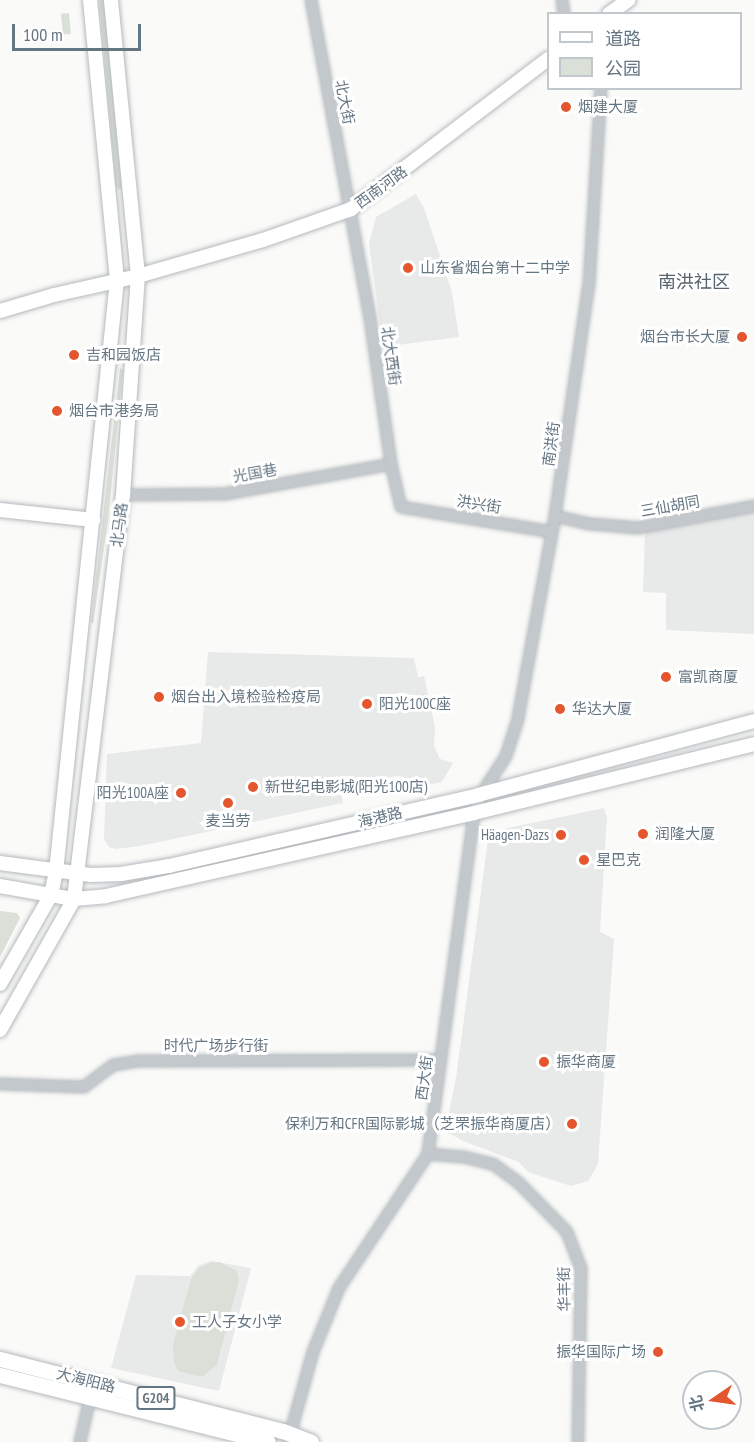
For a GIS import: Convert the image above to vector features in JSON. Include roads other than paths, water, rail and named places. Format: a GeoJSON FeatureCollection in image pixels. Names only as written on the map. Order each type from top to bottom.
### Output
{"type":"FeatureCollection","features":[{"type":"Feature","properties":{"kind":"highway","name":"大海阳路"},"geometry":{"type":"LineString","coordinates":[[0,1359],[311,1442]]}},
{"type":"Feature","properties":{"kind":"highway","name":"大海阳路"},"geometry":{"type":"LineString","coordinates":[[0,1375],[268,1442]]}},
{"type":"Feature","properties":{"kind":"main road","name":"北马路"},"geometry":{"type":"LineString","coordinates":[[0,984],[51,895],[56,872],[117,280],[90,0]]}},
{"type":"Feature","properties":{"kind":"main road","name":"北马路"},"geometry":{"type":"LineString","coordinates":[[0,1030],[74,899],[123,495],[138,276],[111,0]]}},
{"type":"Feature","properties":{"kind":"main road"},"geometry":{"type":"LineString","coordinates":[[612,12],[628,0]]}},
{"type":"Feature","properties":{"kind":"main road","name":"西南河路"},"geometry":{"type":"LineString","coordinates":[[0,311],[138,276],[263,240],[351,209],[547,61]]}},
{"type":"Feature","properties":{"kind":"main road"},"geometry":{"type":"LineString","coordinates":[[0,510],[93,520]]}},
{"type":"Feature","properties":{"kind":"main road","name":"海港路"},"geometry":{"type":"LineString","coordinates":[[0,863],[78,875],[122,874],[176,864],[482,794],[754,721]]}},
{"type":"Feature","properties":{"kind":"main road","name":"海港路"},"geometry":{"type":"LineString","coordinates":[[0,886],[74,899],[106,896],[474,813],[754,744]]}},
{"type":"Feature","properties":{"kind":"street","name":"北大街"},"geometry":{"type":"LineString","coordinates":[[311,0],[351,209]]}},
{"type":"Feature","properties":{"kind":"street","name":"南洪街"},"geometry":{"type":"LineString","coordinates":[[482,794],[506,756],[518,718],[555,516],[589,284],[601,90]]}},
{"type":"Feature","properties":{"kind":"street","name":"北大西街"},"geometry":{"type":"LineString","coordinates":[[351,209],[370,318],[391,464],[401,507]]}},
{"type":"Feature","properties":{"kind":"street","name":"光国巷"},"geometry":{"type":"LineString","coordinates":[[123,495],[225,494],[391,464]]}},
{"type":"Feature","properties":{"kind":"street","name":"三仙胡同"},"geometry":{"type":"LineString","coordinates":[[555,516],[591,524],[638,528],[754,506]]}},
{"type":"Feature","properties":{"kind":"street","name":"洪兴街"},"geometry":{"type":"LineString","coordinates":[[401,507],[552,532]]}},
{"type":"Feature","properties":{"kind":"street","name":"西大街"},"geometry":{"type":"LineString","coordinates":[[289,1437],[313,1352],[339,1288],[428,1154],[474,813],[482,794]]}},
{"type":"Feature","properties":{"kind":"street","name":"时代广场步行街"},"geometry":{"type":"LineString","coordinates":[[0,1084],[84,1087],[113,1065],[138,1061],[441,1060]]}},
{"type":"Feature","properties":{"kind":"street","name":"华丰街"},"geometry":{"type":"LineString","coordinates":[[428,1154],[464,1157],[493,1164],[518,1182],[567,1232],[581,1269],[578,1442]]}},
{"type":"Feature","properties":{"kind":"street"},"geometry":{"type":"LineString","coordinates":[[80,1442],[90,1398]]}},
{"type":"Feature","properties":{"kind":"place","name":"烟建大厦"},"geometry":{"type":"Point","coordinates":[566,107]}},
{"type":"Feature","properties":{"kind":"place","name":"山东省烟台第十二中学"},"geometry":{"type":"Point","coordinates":[408,268]}},
{"type":"Feature","properties":{"kind":"place","name":"烟台市长大厦"},"geometry":{"type":"Point","coordinates":[742,337]}},
{"type":"Feature","properties":{"kind":"place","name":"吉和园饭店"},"geometry":{"type":"Point","coordinates":[74,355]}},
{"type":"Feature","properties":{"kind":"place","name":"烟台市港务局"},"geometry":{"type":"Point","coordinates":[57,411]}},
{"type":"Feature","properties":{"kind":"place","name":"富凯商厦"},"geometry":{"type":"Point","coordinates":[666,677]}},
{"type":"Feature","properties":{"kind":"place","name":"烟台出入境检验检疫局"},"geometry":{"type":"Point","coordinates":[159,697]}},
{"type":"Feature","properties":{"kind":"place","name":"阳光100C座"},"geometry":{"type":"Point","coordinates":[367,704]}},
{"type":"Feature","properties":{"kind":"place","name":"华达大厦"},"geometry":{"type":"Point","coordinates":[560,709]}},
{"type":"Feature","properties":{"kind":"place","name":"新世纪电影城(阳光100店)"},"geometry":{"type":"Point","coordinates":[253,787]}},
{"type":"Feature","properties":{"kind":"place","name":"阳光100A座"},"geometry":{"type":"Point","coordinates":[181,793]}},
{"type":"Feature","properties":{"kind":"place","name":"麦当劳"},"geometry":{"type":"Point","coordinates":[228,803]}},
{"type":"Feature","properties":{"kind":"place","name":"润隆大厦"},"geometry":{"type":"Point","coordinates":[643,834]}},
{"type":"Feature","properties":{"kind":"place","name":"Häagen-Dazs"},"geometry":{"type":"Point","coordinates":[561,835]}},
{"type":"Feature","properties":{"kind":"place","name":"星巴克"},"geometry":{"type":"Point","coordinates":[584,860]}},
{"type":"Feature","properties":{"kind":"place","name":"振华商厦"},"geometry":{"type":"Point","coordinates":[544,1062]}},
{"type":"Feature","properties":{"kind":"place","name":"保利万和CFR国际影城（芝罘振华商厦店）"},"geometry":{"type":"Point","coordinates":[572,1124]}},
{"type":"Feature","properties":{"kind":"place","name":"工人子女小学"},"geometry":{"type":"Point","coordinates":[180,1322]}},
{"type":"Feature","properties":{"kind":"place","name":"振华国际广场"},"geometry":{"type":"Point","coordinates":[658,1352]}},
{"type":"Feature","properties":{"kind":"district","name":"南洪社区"},"geometry":{"type":"Point","coordinates":[694,282]}}]}
